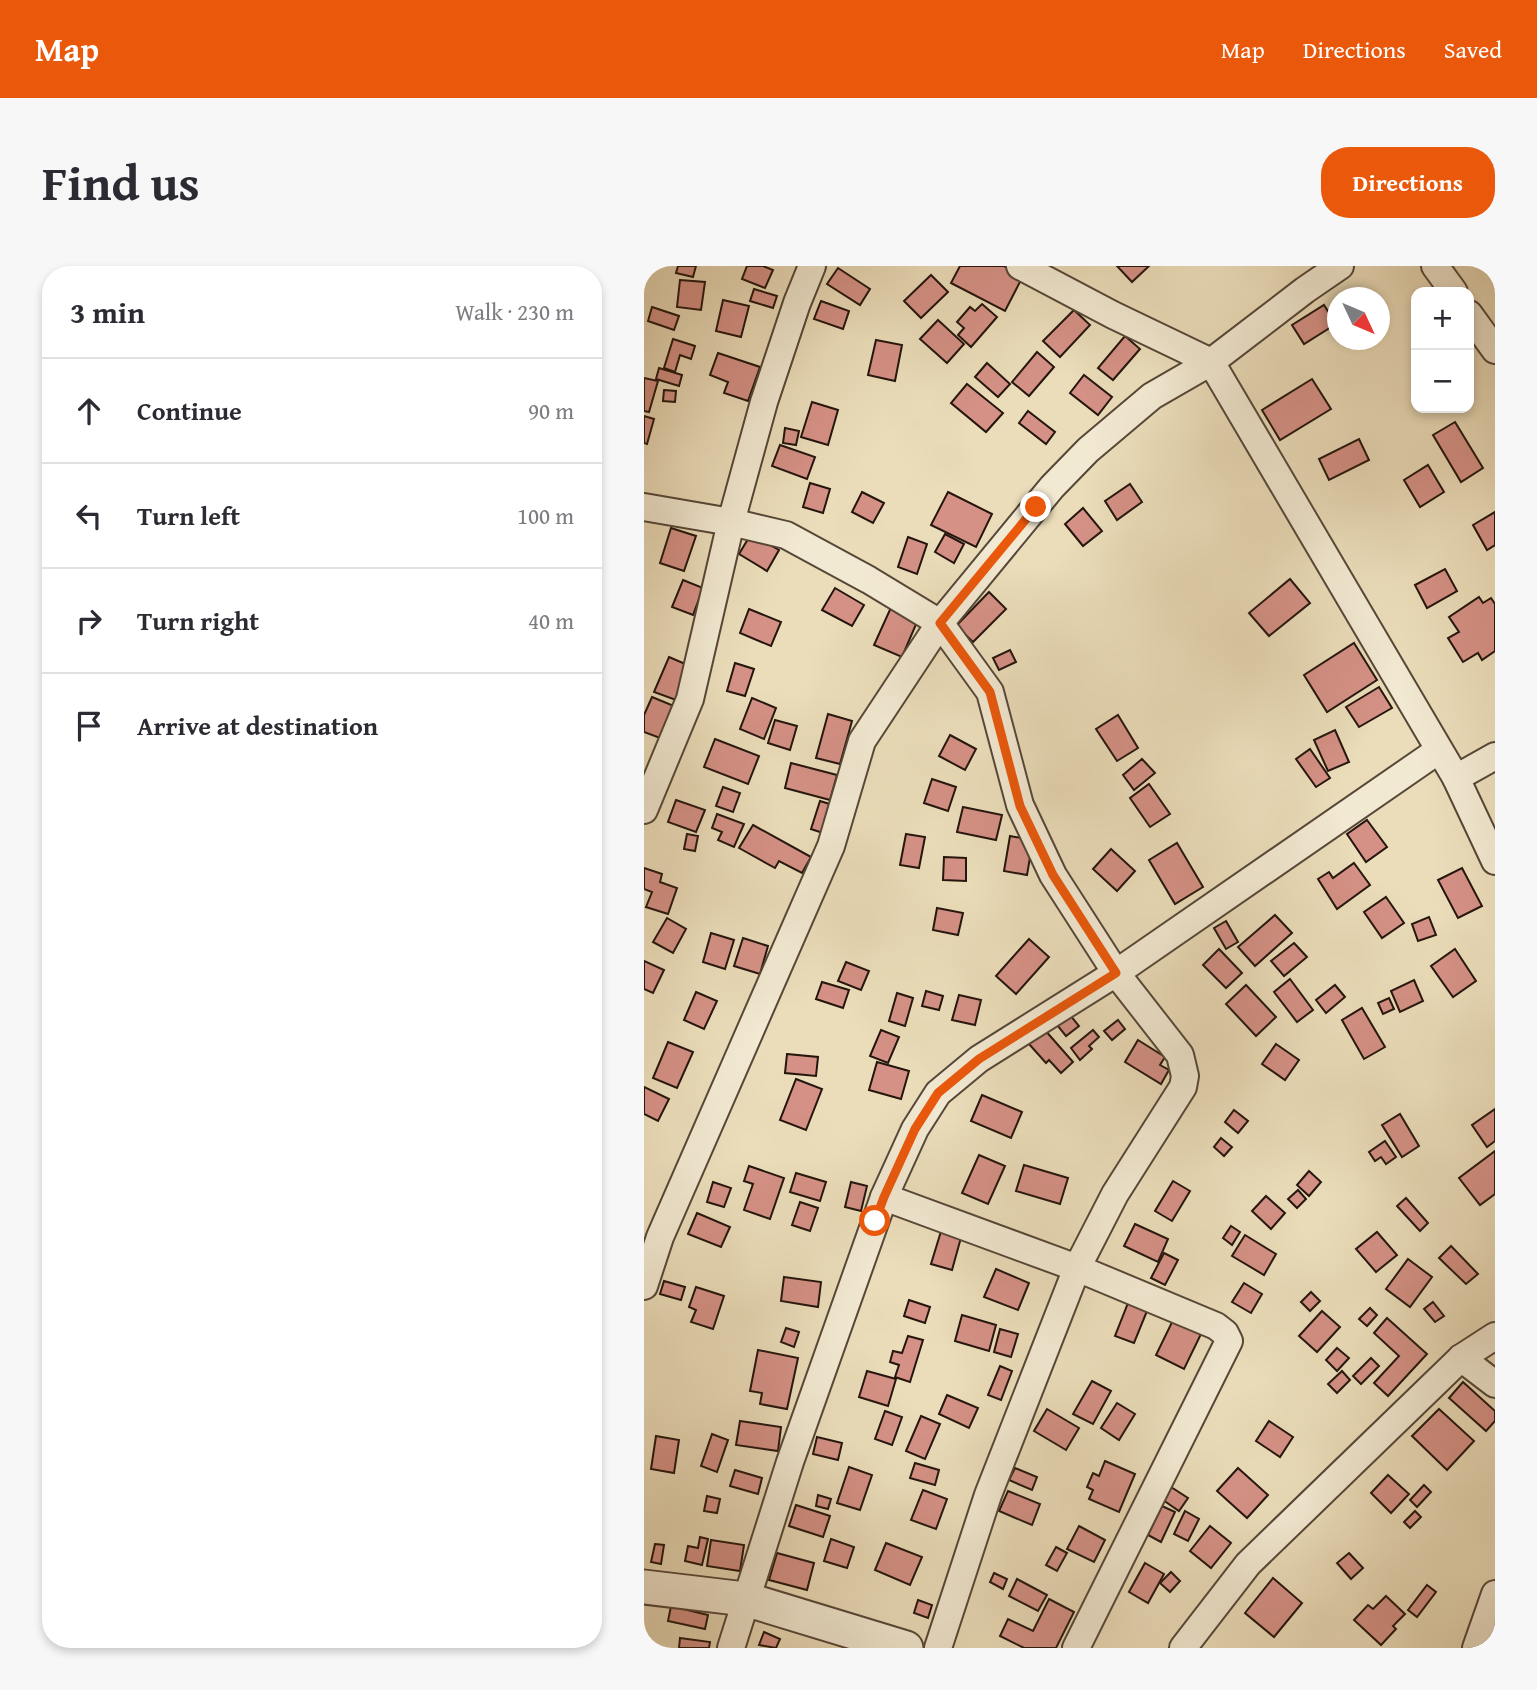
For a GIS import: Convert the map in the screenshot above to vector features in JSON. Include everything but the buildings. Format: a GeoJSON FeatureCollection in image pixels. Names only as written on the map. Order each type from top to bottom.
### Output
{"type":"FeatureCollection","features":[{"type":"Feature","properties":{"kind":"street"},"geometry":{"type":"LineString","coordinates":[[644,810],[690,699],[731,522],[764,402],[812,266]]}},
{"type":"Feature","properties":{"kind":"street"},"geometry":{"type":"LineString","coordinates":[[1020,266],[1057,274],[1211,362],[1456,778],[1495,861]]}},
{"type":"Feature","properties":{"kind":"street"},"geometry":{"type":"LineString","coordinates":[[644,1286],[660,1237],[831,846],[862,741],[940,623],[1052,487],[1088,450],[1152,396],[1211,362],[1340,266]]}},
{"type":"Feature","properties":{"kind":"street"},"geometry":{"type":"LineString","coordinates":[[1435,266],[1450,287]]}},
{"type":"Feature","properties":{"kind":"street"},"geometry":{"type":"LineString","coordinates":[[1474,321],[1495,351]]}},
{"type":"Feature","properties":{"kind":"street"},"geometry":{"type":"LineString","coordinates":[[644,506],[786,535],[869,580],[940,623],[990,692],[1020,806],[1053,875],[1116,973],[1180,1055],[1185,1076],[1183,1087],[1115,1194],[1077,1268],[988,1495],[938,1648]]}},
{"type":"Feature","properties":{"kind":"street"},"geometry":{"type":"LineString","coordinates":[[732,1648],[745,1599],[790,1462],[884,1197],[915,1129],[938,1093],[979,1059],[1116,973],[1439,750]]}},
{"type":"Feature","properties":{"kind":"street"},"geometry":{"type":"LineString","coordinates":[[1456,778],[1495,756]]}},
{"type":"Feature","properties":{"kind":"street"},"geometry":{"type":"LineString","coordinates":[[884,1197],[1077,1268],[1216,1326],[1225,1333],[1229,1341],[1076,1648]]}},
{"type":"Feature","properties":{"kind":"street"},"geometry":{"type":"LineString","coordinates":[[1183,1648],[1248,1564],[1461,1358],[1495,1336]]}},
{"type":"Feature","properties":{"kind":"street"},"geometry":{"type":"LineString","coordinates":[[1461,1358],[1495,1384]]}},
{"type":"Feature","properties":{"kind":"street"},"geometry":{"type":"LineString","coordinates":[[644,1587],[745,1599],[906,1648]]}},
{"type":"Feature","properties":{"kind":"street"},"geometry":{"type":"LineString","coordinates":[[1476,1648],[1490,1625],[1495,1594]]}},
{"type":"Feature","properties":{"kind":"route"},"geometry":{"type":"LineString","coordinates":[[875,1221],[915,1129],[938,1093],[979,1059],[1116,973],[1053,875],[1020,806],[990,692],[940,623],[1036,507]]}}]}
